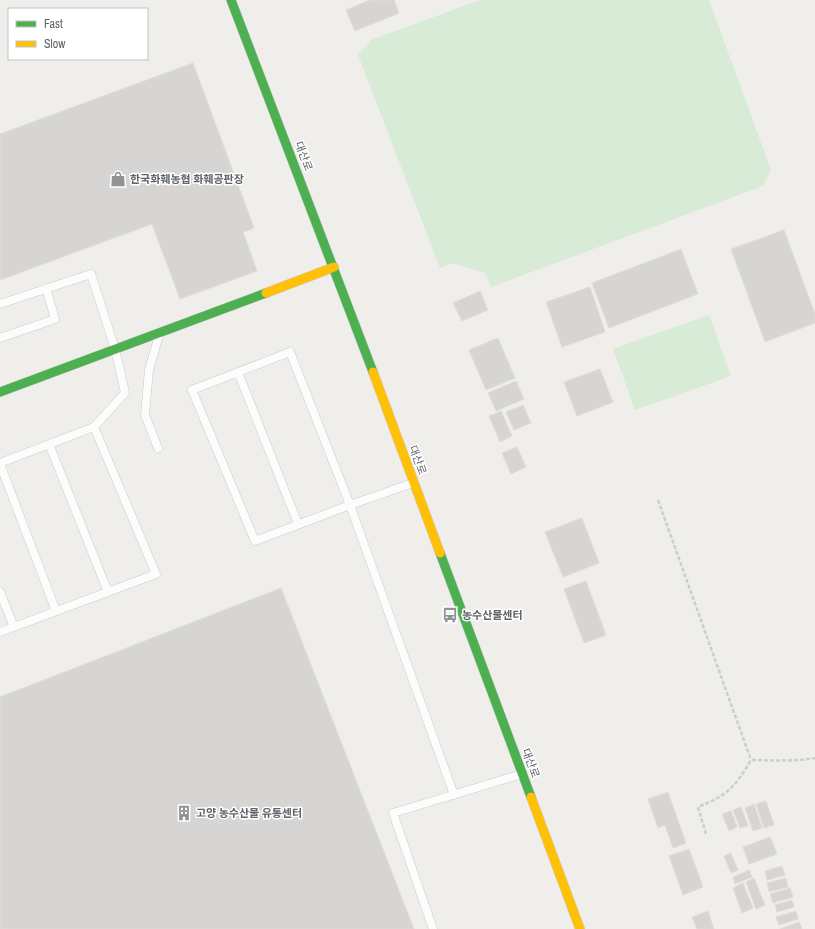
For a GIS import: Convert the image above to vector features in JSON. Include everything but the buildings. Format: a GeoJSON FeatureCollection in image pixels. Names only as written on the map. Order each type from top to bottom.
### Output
{"type":"FeatureCollection","features":[{"type":"Feature","properties":{"kind":"street","name":"대산로"},"geometry":{"type":"LineString","coordinates":[[231,0],[334,267],[580,929]]}},
{"type":"Feature","properties":{"kind":"street"},"geometry":{"type":"LineString","coordinates":[[0,392],[334,267]]}},
{"type":"Feature","properties":{"kind":"lane"},"geometry":{"type":"LineString","coordinates":[[0,304],[91,274],[115,349],[125,393],[94,427],[0,463],[56,611]]}},
{"type":"Feature","properties":{"kind":"lane"},"geometry":{"type":"LineString","coordinates":[[0,338],[55,319],[46,288]]}},
{"type":"Feature","properties":{"kind":"lane"},"geometry":{"type":"LineString","coordinates":[[158,448],[145,415],[149,370],[160,333]]}},
{"type":"Feature","properties":{"kind":"lane"},"geometry":{"type":"LineString","coordinates":[[414,482],[350,505],[298,524],[255,541],[192,390],[290,352],[350,505],[454,795]]}},
{"type":"Feature","properties":{"kind":"lane"},"geometry":{"type":"LineString","coordinates":[[238,372],[298,524]]}},
{"type":"Feature","properties":{"kind":"lane"},"geometry":{"type":"LineString","coordinates":[[0,632],[156,574],[94,427]]}},
{"type":"Feature","properties":{"kind":"lane"},"geometry":{"type":"LineString","coordinates":[[49,444],[108,592]]}},
{"type":"Feature","properties":{"kind":"lane"},"geometry":{"type":"LineString","coordinates":[[0,592],[14,627]]}},
{"type":"Feature","properties":{"kind":"lane"},"geometry":{"type":"LineString","coordinates":[[432,929],[393,813],[523,774]]}},
{"type":"Feature","properties":{"kind":"path"},"geometry":{"type":"LineString","coordinates":[[658,500],[752,760]]}},
{"type":"Feature","properties":{"kind":"path"},"geometry":{"type":"LineString","coordinates":[[752,760],[806,760],[815,758]]}},
{"type":"Feature","properties":{"kind":"path"},"geometry":{"type":"LineString","coordinates":[[706,834],[698,807],[715,800],[732,789],[752,760]]}},
{"type":"Feature","properties":{"kind":"green space"},"geometry":{"type":"Polygon","coordinates":[[[480,0],[709,0],[771,170],[763,186],[491,287],[485,273],[452,263],[440,268],[358,55],[371,40],[480,0]]]}},
{"type":"Feature","properties":{"kind":"green space"},"geometry":{"type":"Polygon","coordinates":[[[709,315],[731,376],[635,410],[613,349],[709,315]]]}},
{"type":"Feature","properties":{"kind":"traffic: fast"},"geometry":{"type":"LineString","coordinates":[[231,0],[373,372]]}},
{"type":"Feature","properties":{"kind":"traffic: fast"},"geometry":{"type":"LineString","coordinates":[[0,392],[266,293]]}},
{"type":"Feature","properties":{"kind":"traffic: fast"},"geometry":{"type":"LineString","coordinates":[[440,553],[531,797]]}},
{"type":"Feature","properties":{"kind":"traffic: slow"},"geometry":{"type":"LineString","coordinates":[[266,293],[334,267]]}},
{"type":"Feature","properties":{"kind":"traffic: slow"},"geometry":{"type":"LineString","coordinates":[[373,372],[440,553]]}},
{"type":"Feature","properties":{"kind":"traffic: slow"},"geometry":{"type":"LineString","coordinates":[[531,797],[580,929]]}},
{"type":"Feature","properties":{"kind":"place","name":"한국화훼농협 화훼공판장"},"geometry":{"type":"Point","coordinates":[118,179]}},
{"type":"Feature","properties":{"kind":"place","name":"농수산물센터"},"geometry":{"type":"Point","coordinates":[450,615]}},
{"type":"Feature","properties":{"kind":"place","name":"고양 농수산물 유통센터"},"geometry":{"type":"Point","coordinates":[184,813]}}]}
